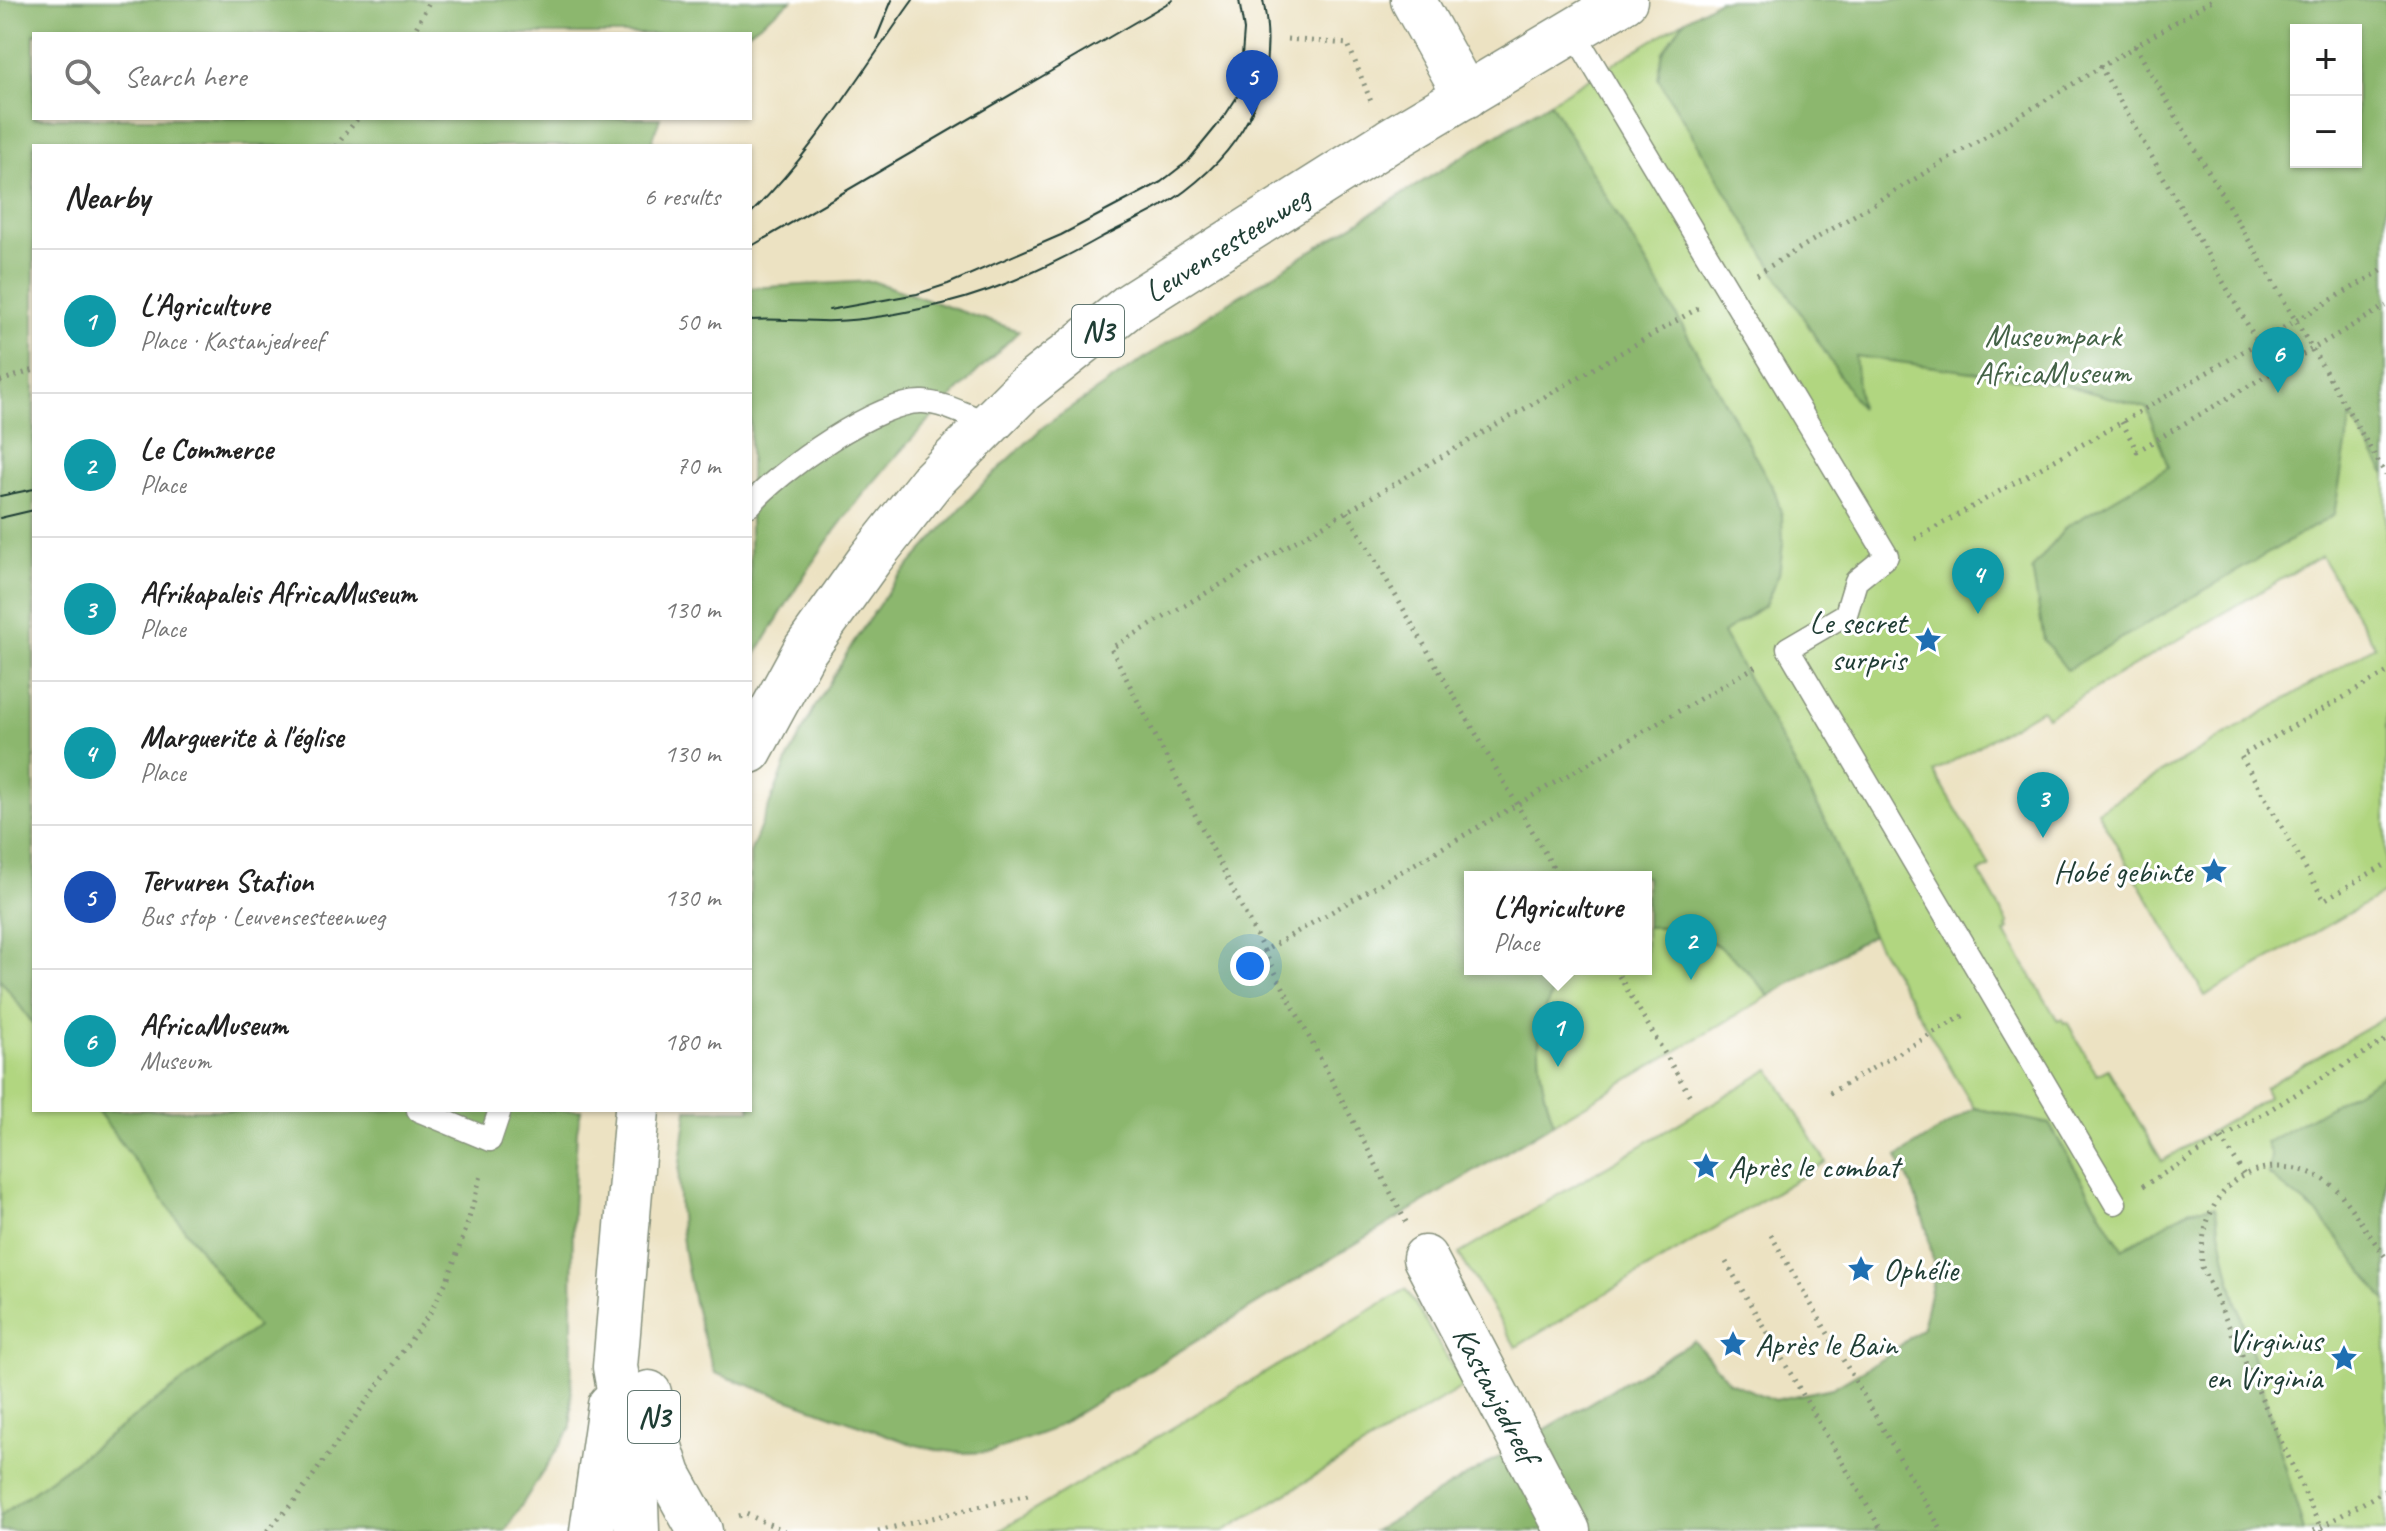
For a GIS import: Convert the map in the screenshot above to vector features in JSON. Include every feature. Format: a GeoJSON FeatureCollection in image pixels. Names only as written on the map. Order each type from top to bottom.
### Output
{"type":"FeatureCollection","features":[{"type":"Feature","properties":{"kind":"main road"},"geometry":{"type":"LineString","coordinates":[[1413,0],[1466,96]]}},
{"type":"Feature","properties":{"kind":"main road","name":"Leuvensesteenweg"},"geometry":{"type":"LineString","coordinates":[[752,747],[805,650],[870,559],[931,482],[1023,390],[1130,305],[1389,141],[1625,0]]}},
{"type":"Feature","properties":{"kind":"main road","name":"N3"},"geometry":{"type":"LineString","coordinates":[[592,1531],[615,1367],[637,1112]]}},
{"type":"Feature","properties":{"kind":"main road","name":"N3"},"geometry":{"type":"LineString","coordinates":[[627,1220],[649,1394],[659,1444],[669,1475],[700,1531]]}},
{"type":"Feature","properties":{"kind":"main road","name":"Kastanjedreef"},"geometry":{"type":"LineString","coordinates":[[1425,1258],[1568,1531]]}},
{"type":"Feature","properties":{"kind":"main road","name":"N3"},"geometry":{"type":"LineString","coordinates":[[615,1367],[635,1477],[637,1531]]}},
{"type":"Feature","properties":{"kind":"lane"},"geometry":{"type":"LineString","coordinates":[[1573,31],[1887,556],[1856,581],[1846,614],[1788,648],[2115,1203]]}},
{"type":"Feature","properties":{"kind":"lane"},"geometry":{"type":"LineString","coordinates":[[752,503],[790,467],[859,423],[897,405],[927,402],[988,423]]}},
{"type":"Feature","properties":{"kind":"lane"},"geometry":{"type":"LineString","coordinates":[[423,1112],[490,1140],[499,1112]]}},
{"type":"Feature","properties":{"kind":"path"},"geometry":{"type":"LineString","coordinates":[[414,32],[430,0]]}},
{"type":"Feature","properties":{"kind":"path"},"geometry":{"type":"LineString","coordinates":[[1425,1258],[1264,951],[1111,648],[1728,291],[2212,0]]}},
{"type":"Feature","properties":{"kind":"path"},"geometry":{"type":"LineString","coordinates":[[1287,39],[1348,44],[1389,141]]}},
{"type":"Feature","properties":{"kind":"path"},"geometry":{"type":"LineString","coordinates":[[2135,46],[2386,475]]}},
{"type":"Feature","properties":{"kind":"path"},"geometry":{"type":"LineString","coordinates":[[2100,66],[2274,371]]}},
{"type":"Feature","properties":{"kind":"path"},"geometry":{"type":"LineString","coordinates":[[338,144],[356,120]]}},
{"type":"Feature","properties":{"kind":"path"},"geometry":{"type":"LineString","coordinates":[[1887,556],[2386,268]]}},
{"type":"Feature","properties":{"kind":"path"},"geometry":{"type":"LineString","coordinates":[[2122,422],[2137,451],[2386,306]]}},
{"type":"Feature","properties":{"kind":"path"},"geometry":{"type":"LineString","coordinates":[[0,381],[32,371]]}},
{"type":"Feature","properties":{"kind":"path"},"geometry":{"type":"LineString","coordinates":[[1347,512],[1555,871]]}},
{"type":"Feature","properties":{"kind":"path"},"geometry":{"type":"LineString","coordinates":[[1264,951],[1788,648]]}},
{"type":"Feature","properties":{"kind":"path"},"geometry":{"type":"LineString","coordinates":[[2386,673],[2241,756],[2324,900],[2386,864]]}},
{"type":"Feature","properties":{"kind":"path"},"geometry":{"type":"LineString","coordinates":[[1619,975],[1690,1096]]}},
{"type":"Feature","properties":{"kind":"path"},"geometry":{"type":"LineString","coordinates":[[1830,1093],[1932,1034]]}},
{"type":"Feature","properties":{"kind":"path"},"geometry":{"type":"LineString","coordinates":[[2115,1203],[2386,1040]]}},
{"type":"Feature","properties":{"kind":"path"},"geometry":{"type":"LineString","coordinates":[[2222,1138],[2244,1175]]}},
{"type":"Feature","properties":{"kind":"path"},"geometry":{"type":"LineString","coordinates":[[267,1531],[294,1502],[430,1313],[448,1278],[466,1229],[490,1140]]}},
{"type":"Feature","properties":{"kind":"path"},"geometry":{"type":"LineString","coordinates":[[2386,1258],[2336,1188],[2304,1170],[2284,1167],[2264,1167],[2244,1175],[2227,1187],[2215,1203],[2201,1246],[2202,1267],[2319,1530],[2386,1490]]}},
{"type":"Feature","properties":{"kind":"path"},"geometry":{"type":"LineString","coordinates":[[1771,1235],[1942,1531]]}},
{"type":"Feature","properties":{"kind":"path"},"geometry":{"type":"LineString","coordinates":[[1726,1262],[1882,1531]]}},
{"type":"Feature","properties":{"kind":"path"},"geometry":{"type":"LineString","coordinates":[[878,1531],[1028,1495]]}},
{"type":"Feature","properties":{"kind":"green space"},"geometry":{"type":"Polygon","coordinates":[[[0,0],[792,0],[749,32],[32,32],[32,120],[659,120],[653,144],[32,144],[32,1022],[0,979],[0,0]]]}},
{"type":"Feature","properties":{"kind":"green space","name":"Museumpark AfricaMuseum"},"geometry":{"type":"Polygon","coordinates":[[[1719,0],[2386,0],[2386,892],[2205,996],[2097,811],[2375,646],[2321,556],[2047,717],[2042,709],[1934,772],[1990,866],[1979,872],[2009,924],[2005,932],[2058,1021],[2062,1019],[2064,1023],[2067,1022],[2097,1075],[2108,1069],[2162,1161],[2268,1097],[2264,1088],[2386,1017],[2386,1531],[2304,1531],[2231,1282],[2214,1207],[2191,1209],[2122,1249],[2049,1124],[1974,1108],[1872,935],[1831,831],[1722,633],[1765,605],[1665,295],[1550,102],[1719,0]]]}},
{"type":"Feature","properties":{"kind":"green space"},"geometry":{"type":"Polygon","coordinates":[[[1719,0],[2386,0],[2386,475],[2351,417],[2334,515],[2067,670],[2044,640],[2032,569],[2066,527],[2168,467],[2147,408],[2065,385],[1855,356],[1860,408],[1658,78],[1663,52],[1684,21],[1719,0]]]}},
{"type":"Feature","properties":{"kind":"green space"},"geometry":{"type":"Polygon","coordinates":[[[1550,102],[1665,295],[1775,492],[1782,516],[1783,544],[1779,574],[1765,605],[1723,633],[1831,831],[1872,935],[1769,996],[1744,967],[1701,936],[1684,930],[1652,927],[1652,871],[1464,871],[1464,975],[1563,975],[1547,1006],[1539,1044],[1542,1082],[1554,1123],[1050,1430],[991,1452],[962,1453],[912,1444],[715,1373],[700,1326],[680,1221],[679,1172],[687,1112],[752,1112],[752,848],[788,759],[815,707],[895,581],[982,485],[1043,427],[1207,316],[1550,102]]]}},
{"type":"Feature","properties":{"kind":"green space"},"geometry":{"type":"Polygon","coordinates":[[[872,281],[1019,331],[928,422],[863,495],[818,555],[752,661],[752,288],[872,281]]]}},
{"type":"Feature","properties":{"kind":"green space"},"geometry":{"type":"Polygon","coordinates":[[[1652,926],[1687,932],[1718,946],[1744,967],[1769,996],[1554,1123],[1542,1082],[1539,1044],[1541,1025],[1563,975],[1652,975],[1652,926]]]}},
{"type":"Feature","properties":{"kind":"green space"},"geometry":{"type":"Polygon","coordinates":[[[0,979],[32,1022],[32,1112],[98,1112],[257,1327],[0,1516],[0,979]]]}},
{"type":"Feature","properties":{"kind":"green space"},"geometry":{"type":"Polygon","coordinates":[[[1770,1069],[1826,1162],[1516,1347],[1459,1254],[1770,1069]]]}},
{"type":"Feature","properties":{"kind":"green space"},"geometry":{"type":"Polygon","coordinates":[[[2386,1074],[2386,1301],[2320,1216],[2269,1175],[2271,1155],[2266,1143],[2386,1074]]]}},
{"type":"Feature","properties":{"kind":"green space"},"geometry":{"type":"Polygon","coordinates":[[[1974,1108],[2049,1124],[2122,1249],[2191,1209],[2215,1207],[2231,1282],[2304,1531],[1374,1531],[1694,1341],[1729,1382],[1775,1400],[1832,1388],[1887,1356],[1922,1328],[1935,1272],[1927,1230],[1911,1184],[1897,1157],[1974,1108]]]}},
{"type":"Feature","properties":{"kind":"green space"},"geometry":{"type":"Polygon","coordinates":[[[98,1112],[581,1112],[573,1210],[571,1428],[505,1531],[0,1531],[0,1516],[257,1327],[98,1112]]]}},
{"type":"Feature","properties":{"kind":"green space"},"geometry":{"type":"Polygon","coordinates":[[[1406,1289],[1464,1386],[1224,1531],[999,1531],[1406,1289]]]}},
{"type":"Feature","properties":{"kind":"tram line"},"geometry":{"type":"LineString","coordinates":[[876,39],[892,0]]}},
{"type":"Feature","properties":{"kind":"tram line"},"geometry":{"type":"LineString","coordinates":[[752,212],[816,138],[913,0]]}},
{"type":"Feature","properties":{"kind":"tram line"},"geometry":{"type":"LineString","coordinates":[[752,246],[1173,0]]}},
{"type":"Feature","properties":{"kind":"tram line"},"geometry":{"type":"LineString","coordinates":[[829,310],[917,294],[948,284],[1061,235],[1161,182],[1188,161],[1239,94],[1244,30],[1239,0]]}},
{"type":"Feature","properties":{"kind":"tram line"},"geometry":{"type":"LineString","coordinates":[[752,320],[856,320],[944,304],[990,290],[1035,271],[1165,204],[1185,191],[1226,152],[1254,107],[1267,56],[1263,0]]}},
{"type":"Feature","properties":{"kind":"tram line"},"geometry":{"type":"LineString","coordinates":[[0,496],[32,489]]}},
{"type":"Feature","properties":{"kind":"tram line"},"geometry":{"type":"LineString","coordinates":[[0,518],[32,510]]}},
{"type":"Feature","properties":{"kind":"place","name":"Tervuren Station"},"geometry":{"type":"Point","coordinates":[1252,116]}},
{"type":"Feature","properties":{"kind":"place","name":"AfricaMuseum"},"geometry":{"type":"Point","coordinates":[2278,393]}},
{"type":"Feature","properties":{"kind":"place","name":"Marguerite à l'église"},"geometry":{"type":"Point","coordinates":[1978,614]}},
{"type":"Feature","properties":{"kind":"place","name":"Le secret surpris"},"geometry":{"type":"Point","coordinates":[1928,640]}},
{"type":"Feature","properties":{"kind":"place","name":"Afrikapaleis AfricaMuseum"},"geometry":{"type":"Point","coordinates":[2043,838]}},
{"type":"Feature","properties":{"kind":"place","name":"Hobé gebinte"},"geometry":{"type":"Point","coordinates":[2214,871]}},
{"type":"Feature","properties":{"kind":"place","name":"Le Commerce"},"geometry":{"type":"Point","coordinates":[1691,980]}},
{"type":"Feature","properties":{"kind":"place","name":"L'Agriculture"},"geometry":{"type":"Point","coordinates":[1558,1067]}},
{"type":"Feature","properties":{"kind":"place","name":"Après le combat"},"geometry":{"type":"Point","coordinates":[1706,1166]}},
{"type":"Feature","properties":{"kind":"place","name":"Ophélie"},"geometry":{"type":"Point","coordinates":[1861,1269]}},
{"type":"Feature","properties":{"kind":"place","name":"Après le Bain"},"geometry":{"type":"Point","coordinates":[1733,1344]}},
{"type":"Feature","properties":{"kind":"place","name":"Virginius en Virginia"},"geometry":{"type":"Point","coordinates":[2344,1358]}}]}
